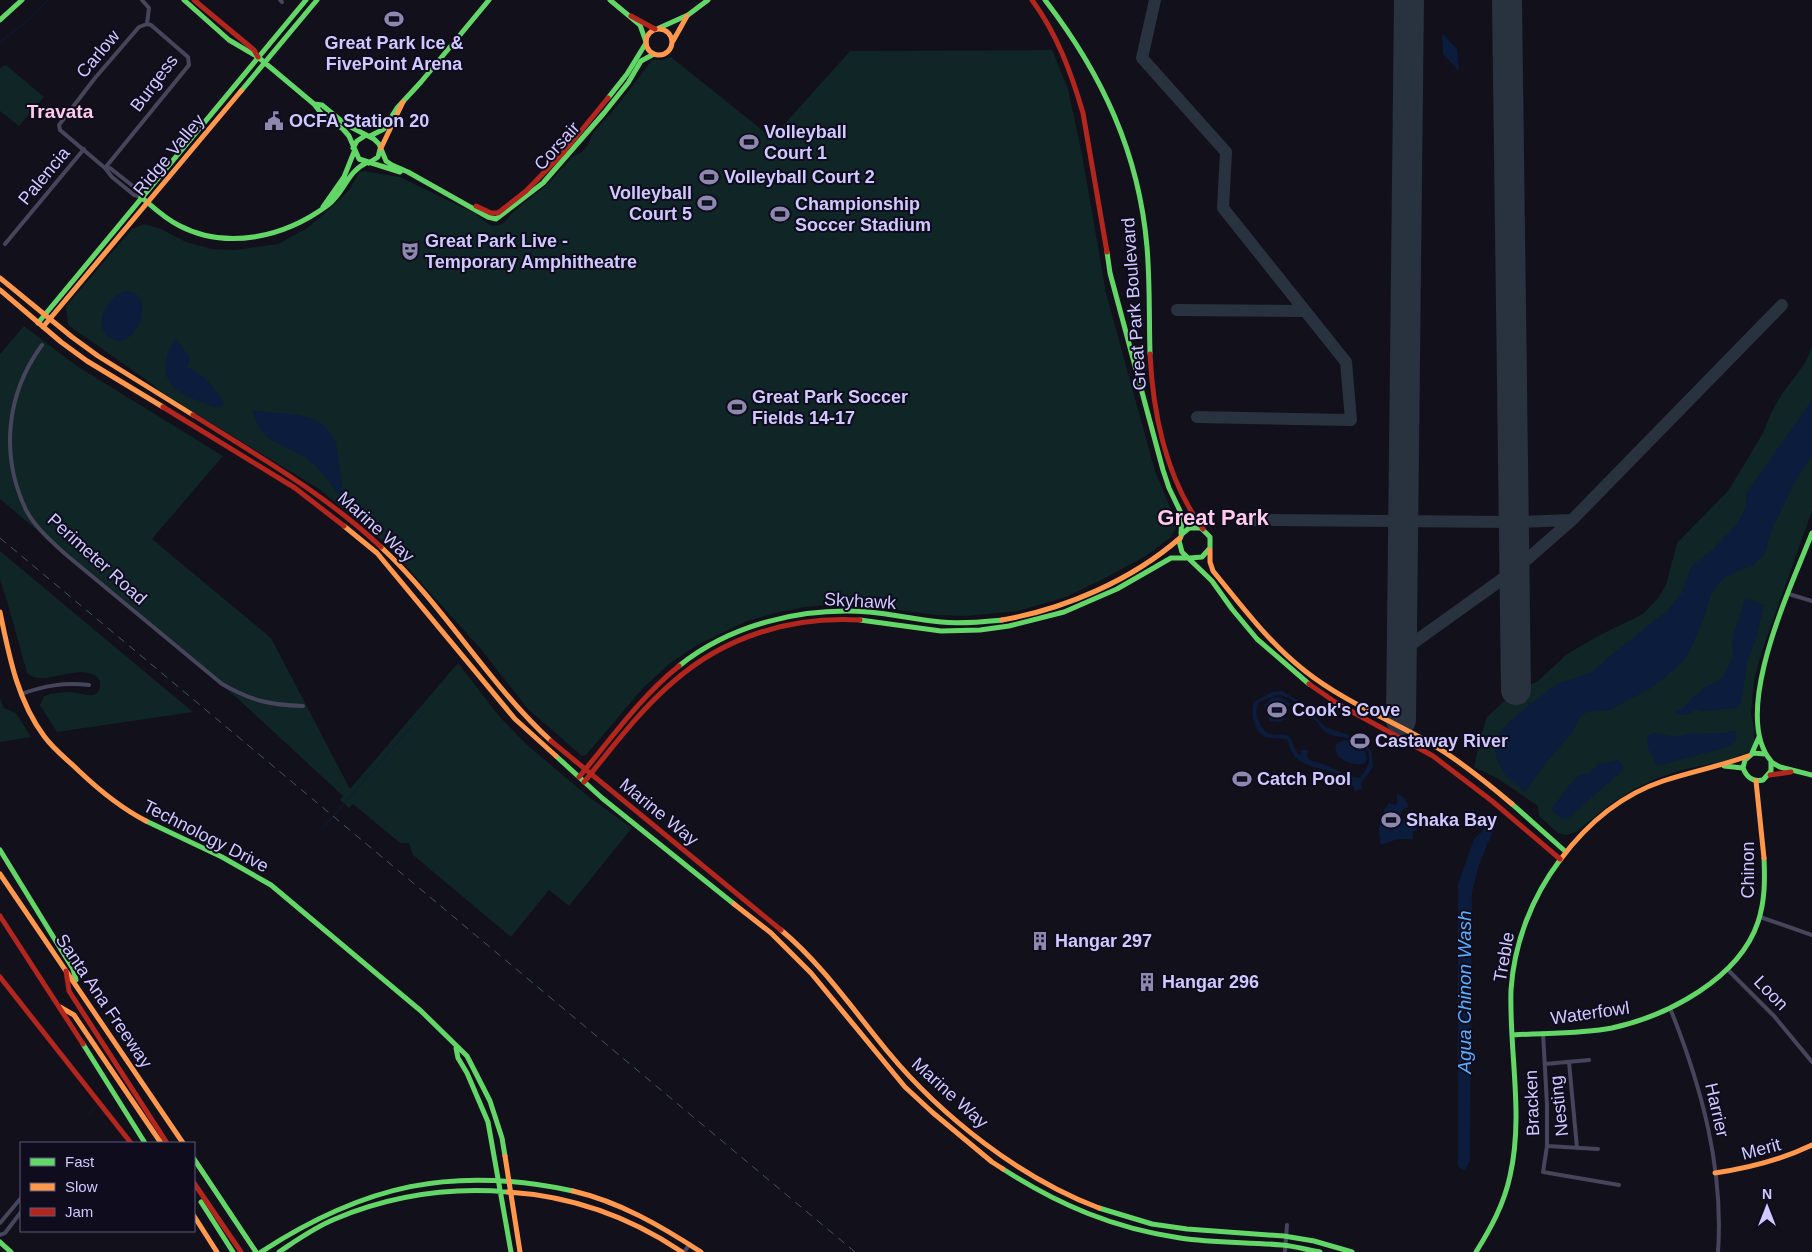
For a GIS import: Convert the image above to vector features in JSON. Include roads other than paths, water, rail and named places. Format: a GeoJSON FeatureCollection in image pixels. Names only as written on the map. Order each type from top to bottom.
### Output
{"type":"FeatureCollection","features":[{"type":"Feature","properties":{"kind":"main road"},"geometry":{"type":"LineString","coordinates":[[0,20],[22,0]]}},
{"type":"Feature","properties":{"kind":"main road"},"geometry":{"type":"LineString","coordinates":[[184,0],[218,30],[250,54],[258,57]]}},
{"type":"Feature","properties":{"kind":"main road"},"geometry":{"type":"LineString","coordinates":[[194,0],[254,50],[264,63],[314,104],[322,105],[345,124],[378,141],[380,149]]}},
{"type":"Feature","properties":{"kind":"main road","name":"Ridge Valley"},"geometry":{"type":"LineString","coordinates":[[38,323],[306,0]]}},
{"type":"Feature","properties":{"kind":"main road","name":"Ridge Valley"},"geometry":{"type":"LineString","coordinates":[[43,327],[317,0]]}},
{"type":"Feature","properties":{"kind":"main road"},"geometry":{"type":"LineString","coordinates":[[323,207],[344,176],[357,141],[384,129],[396,108],[421,82],[489,0]]}},
{"type":"Feature","properties":{"kind":"main road"},"geometry":{"type":"LineString","coordinates":[[610,0],[640,25],[648,49],[654,54],[665,54],[688,15]]}},
{"type":"Feature","properties":{"kind":"main road"},"geometry":{"type":"LineString","coordinates":[[646,42],[649,32],[688,15],[708,0]]}},
{"type":"Feature","properties":{"kind":"main road","name":"Great Park Boulevard"},"geometry":{"type":"LineString","coordinates":[[1032,0],[1058,42],[1072,74],[1079,97],[1110,273],[1163,470],[1183,519],[1180,537]]}},
{"type":"Feature","properties":{"kind":"main road","name":"Great Park Boulevard"},"geometry":{"type":"LineString","coordinates":[[1045,0],[1074,37],[1099,78],[1115,115],[1131,163],[1139,191],[1147,244],[1150,364],[1156,410],[1166,453],[1174,476],[1191,514],[1204,530]]}},
{"type":"Feature","properties":{"kind":"main road"},"geometry":{"type":"LineString","coordinates":[[628,14],[670,33],[672,41]]}},
{"type":"Feature","properties":{"kind":"main road","name":"Corsair"},"geometry":{"type":"LineString","coordinates":[[461,201],[496,214],[515,200],[548,170],[585,128],[627,74],[646,42]]}},
{"type":"Feature","properties":{"kind":"main road","name":"Corsair"},"geometry":{"type":"LineString","coordinates":[[380,149],[386,161],[492,218],[500,218],[543,183],[628,83],[641,60],[654,54]]}},
{"type":"Feature","properties":{"kind":"main road"},"geometry":{"type":"LineString","coordinates":[[141,197],[168,219],[191,231],[207,236],[250,239],[280,232],[303,222],[330,203],[341,190],[353,170],[378,157],[388,131],[401,110],[403,101]]}},
{"type":"Feature","properties":{"kind":"main road"},"geometry":{"type":"LineString","coordinates":[[314,104],[316,112],[345,132],[359,159],[368,163]]}},
{"type":"Feature","properties":{"kind":"main road","name":"Corsair"},"geometry":{"type":"LineString","coordinates":[[368,163],[402,173],[426,183]]}},
{"type":"Feature","properties":{"kind":"main road","name":"Marine Way"},"geometry":{"type":"LineString","coordinates":[[0,278],[50,320],[110,364],[302,482],[373,538],[411,578],[528,720],[561,750],[787,935],[820,970],[928,1097],[1015,1166],[1047,1186],[1081,1202],[1137,1221],[1196,1230],[1286,1236],[1352,1252]]}},
{"type":"Feature","properties":{"kind":"main road","name":"Marine Way"},"geometry":{"type":"LineString","coordinates":[[0,290],[38,323],[87,361],[294,488],[359,538],[377,554],[399,579],[504,709],[584,782],[771,933],[811,973],[905,1086],[946,1125],[1009,1174],[1061,1203],[1096,1218],[1136,1230],[1158,1235],[1285,1245],[1320,1252]]}},
{"type":"Feature","properties":{"kind":"main road"},"geometry":{"type":"LineString","coordinates":[[1560,859],[1492,801],[1433,756],[1338,704],[1299,677],[1257,639],[1212,581],[1180,549],[1180,537],[1189,528],[1204,530],[1210,537],[1210,562],[1213,571],[1261,631],[1290,660],[1324,685],[1356,705],[1448,755],[1526,816],[1566,852]]}},
{"type":"Feature","properties":{"kind":"main road"},"geometry":{"type":"LineString","coordinates":[[1812,533],[1763,664],[1757,711],[1759,734],[1765,754],[1771,762],[1794,772],[1812,775]]}},
{"type":"Feature","properties":{"kind":"main road","name":"Skyhawk"},"geometry":{"type":"LineString","coordinates":[[579,777],[632,710],[666,676],[707,647],[747,628],[784,617],[840,611],[870,612],[942,622],[965,623],[1007,620],[1051,608],[1085,595],[1157,557],[1180,537]]}},
{"type":"Feature","properties":{"kind":"main road"},"geometry":{"type":"LineString","coordinates":[[1189,558],[1203,557],[1210,548]]}},
{"type":"Feature","properties":{"kind":"main road","name":"Skyhawk"},"geometry":{"type":"LineString","coordinates":[[584,782],[649,703],[669,684],[710,654],[745,638],[788,625],[831,619],[869,620],[950,631],[1019,625],[1074,608],[1171,558],[1189,558]]}},
{"type":"Feature","properties":{"kind":"main road","name":"Technology Drive"},"geometry":{"type":"LineString","coordinates":[[0,612],[12,667],[21,694],[38,728],[45,738],[89,782],[111,800],[136,816],[246,868],[271,885],[421,1011],[467,1056],[490,1101],[502,1138],[520,1252]]}},
{"type":"Feature","properties":{"kind":"main road"},"geometry":{"type":"LineString","coordinates":[[1759,734],[1758,741],[1750,755],[1745,759],[1743,768],[1749,778],[1756,781],[1763,780],[1771,771],[1771,762]]}},
{"type":"Feature","properties":{"kind":"main road"},"geometry":{"type":"LineString","coordinates":[[1750,755],[1765,754]]}},
{"type":"Feature","properties":{"kind":"main road","name":"Treble"},"geometry":{"type":"LineString","coordinates":[[1476,1252],[1489,1234],[1513,1167],[1517,1125],[1511,1004],[1512,980],[1523,928],[1538,894],[1560,859],[1610,809],[1635,793],[1668,780],[1721,766],[1750,755]]}},
{"type":"Feature","properties":{"kind":"main road","name":"Treble"},"geometry":{"type":"LineString","coordinates":[[1721,766],[1743,768]]}},
{"type":"Feature","properties":{"kind":"main road"},"geometry":{"type":"LineString","coordinates":[[1769,775],[1794,772]]}},
{"type":"Feature","properties":{"kind":"main road","name":"Chinon"},"geometry":{"type":"LineString","coordinates":[[1670,1008],[1705,988],[1727,969],[1748,943],[1760,917],[1765,883],[1756,781]]}},
{"type":"Feature","properties":{"kind":"main road"},"geometry":{"type":"LineString","coordinates":[[0,850],[72,969],[78,986]]}},
{"type":"Feature","properties":{"kind":"main road","name":"Santa Ana Freeway"},"geometry":{"type":"LineString","coordinates":[[0,874],[66,968],[182,1142]]}},
{"type":"Feature","properties":{"kind":"main road"},"geometry":{"type":"LineString","coordinates":[[0,916],[145,1142]]}},
{"type":"Feature","properties":{"kind":"main road"},"geometry":{"type":"LineString","coordinates":[[66,968],[69,991],[167,1142]]}},
{"type":"Feature","properties":{"kind":"main road"},"geometry":{"type":"LineString","coordinates":[[0,977],[130,1142]]}},
{"type":"Feature","properties":{"kind":"main road"},"geometry":{"type":"LineString","coordinates":[[59,1006],[74,1015],[160,1142]]}},
{"type":"Feature","properties":{"kind":"main road","name":"Waterfowl"},"geometry":{"type":"LineString","coordinates":[[1513,1035],[1612,1028],[1670,1008]]}},
{"type":"Feature","properties":{"kind":"main road"},"geometry":{"type":"LineString","coordinates":[[869,1044],[877,1038]]}},
{"type":"Feature","properties":{"kind":"main road","name":"Technology Drive"},"geometry":{"type":"LineString","coordinates":[[456,1047],[458,1058],[467,1073],[488,1122],[510,1252]]}},
{"type":"Feature","properties":{"kind":"main road","name":"Merit"},"geometry":{"type":"LineString","coordinates":[[1715,1172],[1769,1162],[1812,1145]]}},
{"type":"Feature","properties":{"kind":"main road"},"geometry":{"type":"LineString","coordinates":[[195,1160],[256,1252]]}},
{"type":"Feature","properties":{"kind":"main road"},"geometry":{"type":"LineString","coordinates":[[261,1252],[329,1212],[366,1198],[438,1182],[468,1180],[498,1180],[557,1188],[617,1205],[662,1226],[701,1252]]}},
{"type":"Feature","properties":{"kind":"main road"},"geometry":{"type":"LineString","coordinates":[[195,1185],[234,1252]]}},
{"type":"Feature","properties":{"kind":"main road"},"geometry":{"type":"LineString","coordinates":[[195,1191],[241,1252]]}},
{"type":"Feature","properties":{"kind":"main road"},"geometry":{"type":"LineString","coordinates":[[279,1252],[309,1232],[335,1219],[370,1206],[422,1194],[448,1191],[500,1191],[556,1199],[606,1213],[639,1226],[683,1252]]}},
{"type":"Feature","properties":{"kind":"main road"},"geometry":{"type":"LineString","coordinates":[[196,1222],[217,1252]]}},
{"type":"Feature","properties":{"kind":"main road"},"geometry":{"type":"LineString","coordinates":[[0,1242],[11,1252]]}},
{"type":"Feature","properties":{"kind":"street"},"geometry":{"type":"LineString","coordinates":[[142,0],[149,8],[147,24]]}},
{"type":"Feature","properties":{"kind":"street","name":"Carlow"},"geometry":{"type":"LineString","coordinates":[[141,197],[138,190],[110,168],[105,168],[60,130],[59,125],[139,27],[147,24]]}},
{"type":"Feature","properties":{"kind":"street","name":"Burgess"},"geometry":{"type":"LineString","coordinates":[[105,168],[189,65],[188,56],[147,24]]}},
{"type":"Feature","properties":{"kind":"street","name":"Palencia"},"geometry":{"type":"LineString","coordinates":[[5,244],[84,150]]}},
{"type":"Feature","properties":{"kind":"street","name":"Perimeter Road"},"geometry":{"type":"LineString","coordinates":[[42,345],[20,381],[14,398],[8,433],[8,455],[14,484],[26,511],[33,521],[50,541],[222,684],[243,696],[265,703],[303,706]]}},
{"type":"Feature","properties":{"kind":"street"},"geometry":{"type":"LineString","coordinates":[[1788,594],[1812,601]]}},
{"type":"Feature","properties":{"kind":"street"},"geometry":{"type":"LineString","coordinates":[[21,694],[44,686],[60,684],[89,685]]}},
{"type":"Feature","properties":{"kind":"street"},"geometry":{"type":"LineString","coordinates":[[1760,917],[1812,934]]}},
{"type":"Feature","properties":{"kind":"street","name":"Loon"},"geometry":{"type":"LineString","coordinates":[[1727,969],[1774,1016],[1812,1062]]}},
{"type":"Feature","properties":{"kind":"street","name":"Harrier"},"geometry":{"type":"LineString","coordinates":[[1670,1008],[1702,1099],[1709,1133],[1715,1172],[1718,1252]]}},
{"type":"Feature","properties":{"kind":"street","name":"Bracken"},"geometry":{"type":"LineString","coordinates":[[1543,1033],[1547,1146],[1543,1172],[1619,1185]]}},
{"type":"Feature","properties":{"kind":"street"},"geometry":{"type":"LineString","coordinates":[[1545,1064],[1588,1060]]}},
{"type":"Feature","properties":{"kind":"street","name":"Nesting"},"geometry":{"type":"LineString","coordinates":[[1569,1062],[1577,1148]]}},
{"type":"Feature","properties":{"kind":"street"},"geometry":{"type":"LineString","coordinates":[[1547,1146],[1598,1149]]}},
{"type":"Feature","properties":{"kind":"street"},"geometry":{"type":"LineString","coordinates":[[0,1224],[20,1199]]}},
{"type":"Feature","properties":{"kind":"street"},"geometry":{"type":"LineString","coordinates":[[0,1235],[5,1233],[20,1213]]}},
{"type":"Feature","properties":{"kind":"street"},"geometry":{"type":"LineString","coordinates":[[1285,1252],[1287,1225]]}},
{"type":"Feature","properties":{"kind":"street"},"geometry":{"type":"LineString","coordinates":[[683,1252],[690,1244]]}},
{"type":"Feature","properties":{"kind":"water"},"geometry":{"type":"Polygon","coordinates":[[[1442,33],[1457,49],[1459,71],[1443,54],[1442,33]]]}},
{"type":"Feature","properties":{"kind":"water"},"geometry":{"type":"Polygon","coordinates":[[[126,291],[136,294],[141,301],[142,310],[136,330],[129,337],[121,341],[112,339],[106,334],[102,327],[102,320],[108,305],[119,294],[126,291]]]}},
{"type":"Feature","properties":{"kind":"water"},"geometry":{"type":"Polygon","coordinates":[[[176,339],[190,358],[187,367],[199,374],[213,387],[224,403],[222,407],[211,406],[188,396],[171,384],[165,365],[169,351],[176,339]]]}},
{"type":"Feature","properties":{"kind":"water"},"geometry":{"type":"Polygon","coordinates":[[[1812,400],[1812,456],[1796,480],[1772,529],[1764,555],[1752,566],[1736,571],[1716,586],[1711,594],[1690,650],[1682,663],[1651,688],[1607,711],[1598,710],[1584,713],[1572,733],[1547,761],[1525,792],[1507,777],[1500,766],[1495,747],[1500,732],[1529,705],[1557,684],[1592,672],[1667,611],[1682,593],[1691,567],[1713,549],[1737,524],[1746,507],[1746,494],[1812,400]]]}},
{"type":"Feature","properties":{"kind":"water"},"geometry":{"type":"Polygon","coordinates":[[[253,410],[301,416],[321,424],[336,443],[343,494],[339,495],[323,473],[311,462],[268,437],[257,422],[253,410]]]}},
{"type":"Feature","properties":{"kind":"water"},"geometry":{"type":"Polygon","coordinates":[[[1747,599],[1764,605],[1756,638],[1747,663],[1741,703],[1736,708],[1702,711],[1696,709],[1684,715],[1675,713],[1676,710],[1683,709],[1692,698],[1707,686],[1723,677],[1733,657],[1732,642],[1734,632],[1744,601],[1747,599]]]}},
{"type":"Feature","properties":{"kind":"water","name":"Castaway River"},"geometry":{"type":"Polygon","coordinates":[[[1282,691],[1304,704],[1325,727],[1363,740],[1372,753],[1373,767],[1361,783],[1362,789],[1356,792],[1350,782],[1337,773],[1313,767],[1298,760],[1292,752],[1287,739],[1266,737],[1258,731],[1252,711],[1254,702],[1272,692],[1282,691]],[[1277,695],[1259,702],[1256,712],[1264,730],[1273,734],[1287,735],[1299,755],[1302,754],[1300,750],[1308,750],[1307,757],[1310,760],[1347,775],[1360,778],[1369,761],[1369,754],[1363,745],[1359,742],[1325,732],[1303,708],[1277,695]]]}},
{"type":"Feature","properties":{"kind":"water","name":"Cook's Cove"},"geometry":{"type":"Polygon","coordinates":[[[1278,697],[1290,704],[1287,714],[1279,722],[1270,721],[1264,706],[1272,698],[1278,697]]]}},
{"type":"Feature","properties":{"kind":"water"},"geometry":{"type":"Polygon","coordinates":[[[1735,731],[1737,737],[1735,742],[1727,747],[1657,766],[1648,748],[1647,736],[1654,733],[1677,737],[1687,734],[1725,733],[1735,731]]]}},
{"type":"Feature","properties":{"kind":"water"},"geometry":{"type":"Polygon","coordinates":[[[1345,740],[1362,746],[1366,753],[1366,762],[1363,764],[1352,764],[1338,756],[1335,749],[1337,743],[1345,740]]]}},
{"type":"Feature","properties":{"kind":"water"},"geometry":{"type":"Polygon","coordinates":[[[1618,760],[1623,766],[1623,770],[1567,819],[1563,819],[1553,812],[1552,808],[1572,782],[1581,774],[1588,774],[1599,764],[1618,760]]]}},
{"type":"Feature","properties":{"kind":"water","name":"Shaka Bay"},"geometry":{"type":"Polygon","coordinates":[[[1397,794],[1403,797],[1409,807],[1402,810],[1400,816],[1405,821],[1417,823],[1417,831],[1413,831],[1413,839],[1398,839],[1381,845],[1379,828],[1381,818],[1389,803],[1395,805],[1397,803],[1397,794]]]}},
{"type":"Feature","properties":{"kind":"water","name":"Agua Chinon Wash"},"geometry":{"type":"Polygon","coordinates":[[[1494,820],[1497,822],[1479,865],[1472,892],[1470,1160],[1465,1170],[1462,1170],[1458,1166],[1458,884],[1474,839],[1494,820]]]}},
{"type":"Feature","properties":{"kind":"waterway"},"geometry":{"type":"LineString","coordinates":[[0,42],[31,18],[48,0]]}},
{"type":"Feature","properties":{"kind":"waterway"},"geometry":{"type":"LineString","coordinates":[[322,829],[425,711]]}},
{"type":"Feature","properties":{"kind":"waterway"},"geometry":{"type":"LineString","coordinates":[[136,1056],[143,1049]]}},
{"type":"Feature","properties":{"kind":"waterway"},"geometry":{"type":"LineString","coordinates":[[87,1116],[95,1107]]}},
{"type":"Feature","properties":{"kind":"railway"},"geometry":{"type":"LineString","coordinates":[[0,538],[855,1252]]}},
{"type":"Feature","properties":{"kind":"place","name":"Great Park Ice & FivePoint Arena"},"geometry":{"type":"Point","coordinates":[394,19]}},
{"type":"Feature","properties":{"kind":"place","name":"OCFA Station 20"},"geometry":{"type":"Point","coordinates":[274,121]}},
{"type":"Feature","properties":{"kind":"place","name":"Volleyball Court 1"},"geometry":{"type":"Point","coordinates":[749,142]}},
{"type":"Feature","properties":{"kind":"place","name":"Volleyball Court 2"},"geometry":{"type":"Point","coordinates":[709,177]}},
{"type":"Feature","properties":{"kind":"place","name":"Volleyball Court 5"},"geometry":{"type":"Point","coordinates":[707,203]}},
{"type":"Feature","properties":{"kind":"place","name":"Championship Soccer Stadium"},"geometry":{"type":"Point","coordinates":[780,214]}},
{"type":"Feature","properties":{"kind":"place","name":"Great Park Live - Temporary Amphitheatre"},"geometry":{"type":"Point","coordinates":[410,251]}},
{"type":"Feature","properties":{"kind":"place","name":"Great Park Soccer Fields 14-17"},"geometry":{"type":"Point","coordinates":[737,407]}},
{"type":"Feature","properties":{"kind":"place","name":"Cook's Cove"},"geometry":{"type":"Point","coordinates":[1277,710]}},
{"type":"Feature","properties":{"kind":"place","name":"Castaway River"},"geometry":{"type":"Point","coordinates":[1360,741]}},
{"type":"Feature","properties":{"kind":"place","name":"Catch Pool"},"geometry":{"type":"Point","coordinates":[1242,779]}},
{"type":"Feature","properties":{"kind":"place","name":"Shaka Bay"},"geometry":{"type":"Point","coordinates":[1391,820]}},
{"type":"Feature","properties":{"kind":"place","name":"Hangar 297"},"geometry":{"type":"Point","coordinates":[1040,941]}},
{"type":"Feature","properties":{"kind":"place","name":"Hangar 296"},"geometry":{"type":"Point","coordinates":[1147,982]}},
{"type":"Feature","properties":{"kind":"district","name":"Travata"},"geometry":{"type":"Point","coordinates":[60,111]}},
{"type":"Feature","properties":{"kind":"district","name":"Great Park"},"geometry":{"type":"Point","coordinates":[1213,517]}}]}
